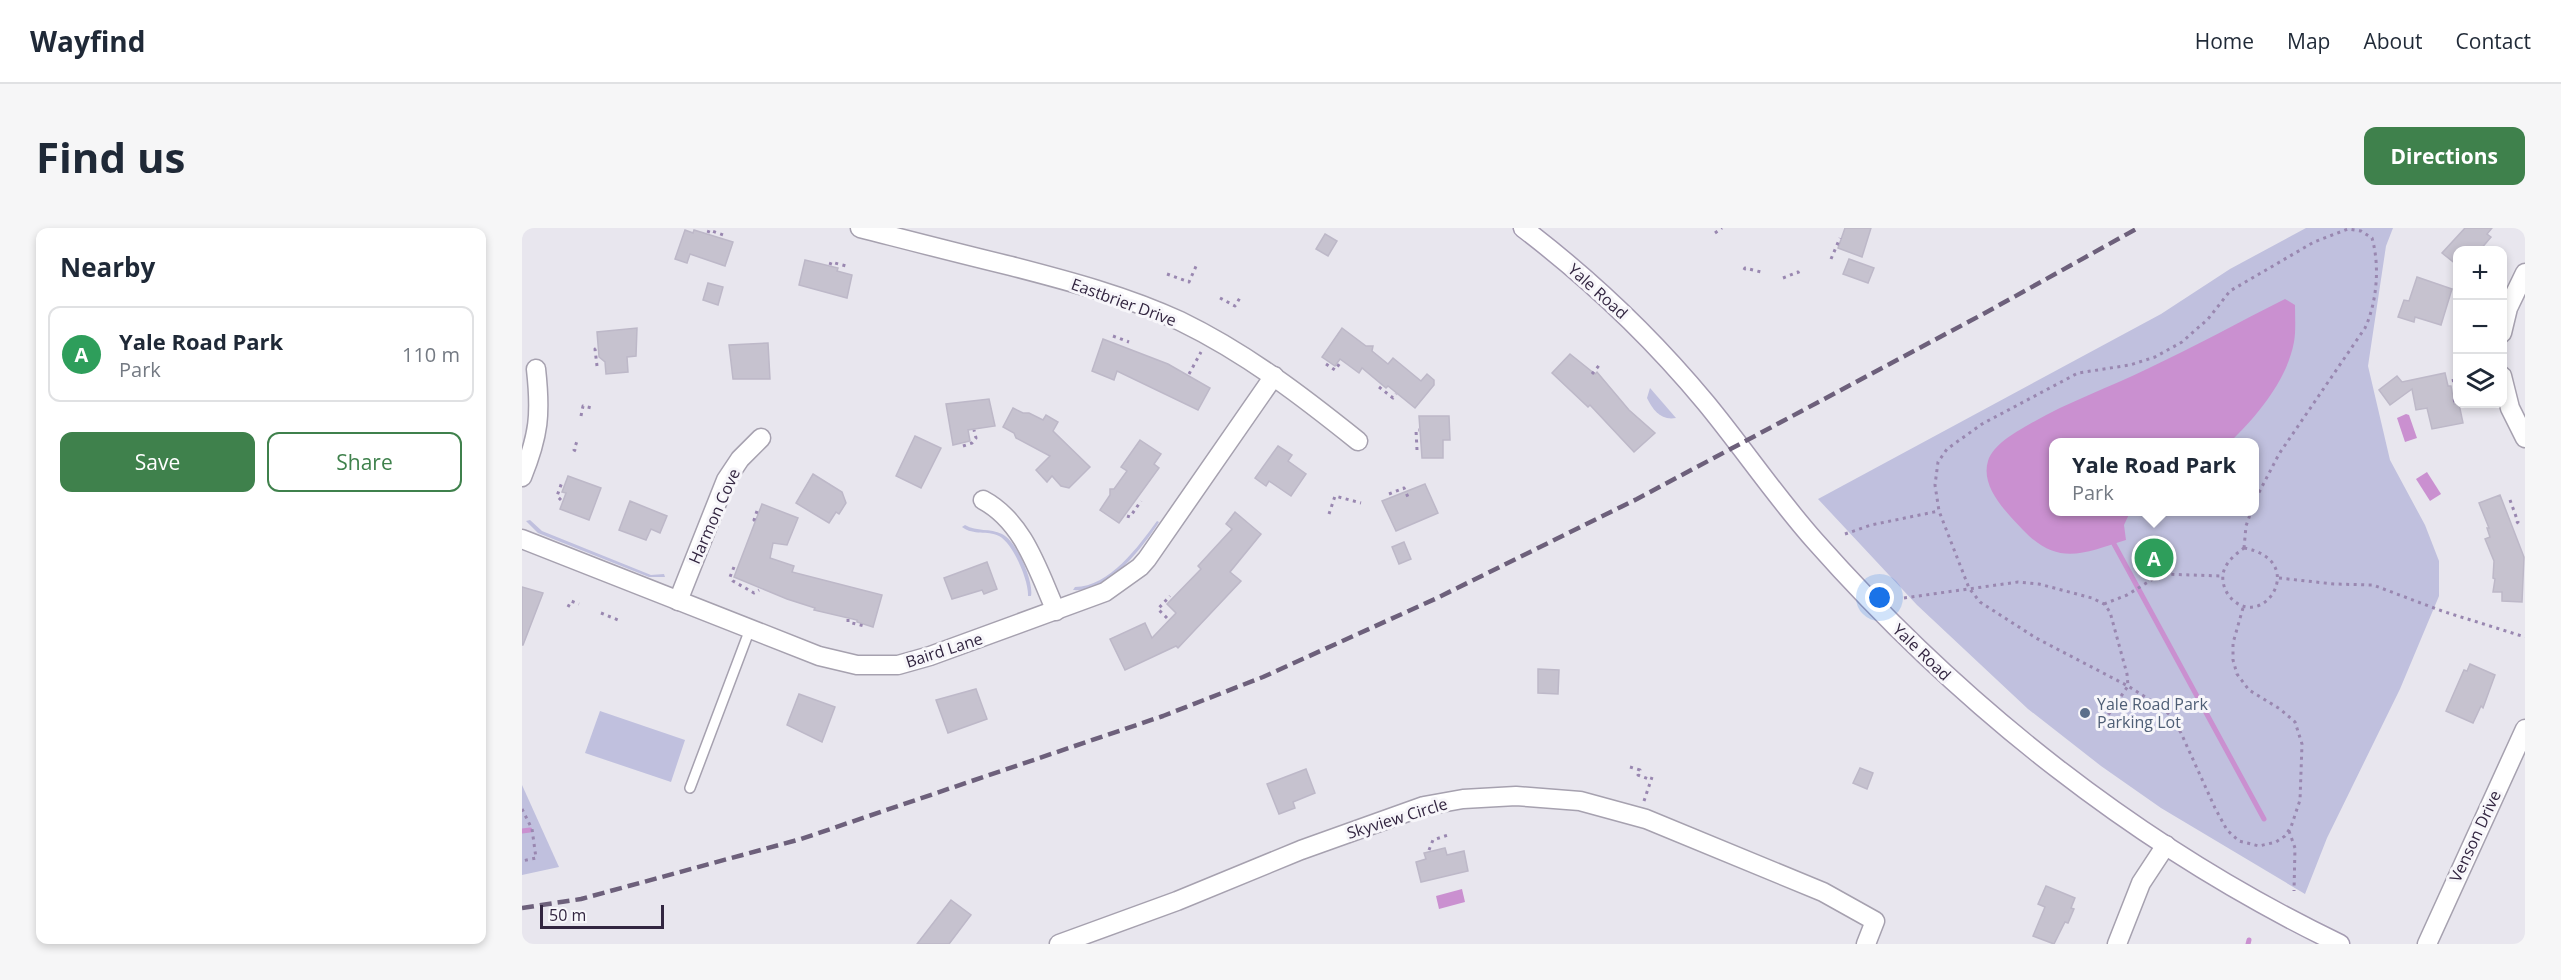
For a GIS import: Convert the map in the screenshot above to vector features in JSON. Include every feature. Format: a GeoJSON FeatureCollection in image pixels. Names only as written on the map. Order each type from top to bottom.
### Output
{"type":"FeatureCollection","features":[{"type":"Feature","properties":{"kind":"street","name":"Eastbrier Drive"},"geometry":{"type":"LineString","coordinates":[[860,228],[1095,288],[1180,321],[1218,340],[1274,376],[1358,441]]}},
{"type":"Feature","properties":{"kind":"street","name":"Yale Road"},"geometry":{"type":"LineString","coordinates":[[1523,228],[1585,279],[1653,343],[1708,405],[1813,540],[1912,643],[2005,726],[2089,793],[2166,845],[2232,887],[2340,944]]}},
{"type":"Feature","properties":{"kind":"street"},"geometry":{"type":"LineString","coordinates":[[2507,312],[2525,273]]}},
{"type":"Feature","properties":{"kind":"street"},"geometry":{"type":"LineString","coordinates":[[522,477],[534,446],[539,424],[536,369]]}},
{"type":"Feature","properties":{"kind":"street","name":"Baird Lane"},"geometry":{"type":"LineString","coordinates":[[522,539],[834,661],[857,665],[891,666],[930,656],[1105,592],[1140,567],[1168,531],[1274,376]]}},
{"type":"Feature","properties":{"kind":"street"},"geometry":{"type":"LineString","coordinates":[[2507,396],[2510,408],[2525,438]]}},
{"type":"Feature","properties":{"kind":"street","name":"Harmon Cove"},"geometry":{"type":"LineString","coordinates":[[678,601],[726,480],[740,459],[761,438]]}},
{"type":"Feature","properties":{"kind":"street"},"geometry":{"type":"LineString","coordinates":[[983,500],[1004,514],[1021,535],[1056,611]]}},
{"type":"Feature","properties":{"kind":"street","name":"Venson Drive"},"geometry":{"type":"LineString","coordinates":[[2427,944],[2525,729]]}},
{"type":"Feature","properties":{"kind":"street","name":"Skyview Circle"},"geometry":{"type":"LineString","coordinates":[[1059,944],[1177,901],[1301,850],[1424,806],[1463,799],[1515,796],[1580,801],[1646,819],[1823,892],[1875,921],[1866,944]]}},
{"type":"Feature","properties":{"kind":"street"},"geometry":{"type":"LineString","coordinates":[[2117,944],[2141,883],[2166,845]]}},
{"type":"Feature","properties":{"kind":"lane"},"geometry":{"type":"LineString","coordinates":[[690,788],[750,629]]}},
{"type":"Feature","properties":{"kind":"path"},"geometry":{"type":"LineString","coordinates":[[1715,233],[1722,228]]}},
{"type":"Feature","properties":{"kind":"path"},"geometry":{"type":"LineString","coordinates":[[708,233],[710,230],[726,236]]}},
{"type":"Feature","properties":{"kind":"path"},"geometry":{"type":"LineString","coordinates":[[2243,608],[2233,643],[2233,660],[2237,674],[2249,690],[2280,709],[2295,722],[2302,744],[2300,800],[2289,831],[2276,842],[2259,846],[2245,844],[2234,837],[2215,808],[2195,760],[2170,715],[2128,686],[2014,626],[1980,602],[1969,588],[1939,511],[1935,485],[1938,462],[1947,449],[1960,438],[2078,373],[2130,365],[2155,357],[2194,333],[2230,291],[2314,242],[2340,231],[2361,231],[2372,238],[2375,255],[2376,280],[2370,316],[2365,328],[2279,454],[2259,492]]}},
{"type":"Feature","properties":{"kind":"path"},"geometry":{"type":"LineString","coordinates":[[1831,259],[1840,238]]}},
{"type":"Feature","properties":{"kind":"path"},"geometry":{"type":"LineString","coordinates":[[830,265],[831,262],[846,266]]}},
{"type":"Feature","properties":{"kind":"path"},"geometry":{"type":"LineString","coordinates":[[1167,274],[1190,282],[1197,264]]}},
{"type":"Feature","properties":{"kind":"path"},"geometry":{"type":"LineString","coordinates":[[1744,270],[1745,268],[1761,272]]}},
{"type":"Feature","properties":{"kind":"path"},"geometry":{"type":"LineString","coordinates":[[1783,278],[1798,272],[1799,274]]}},
{"type":"Feature","properties":{"kind":"path"},"geometry":{"type":"LineString","coordinates":[[1221,298],[1235,306],[1240,296]]}},
{"type":"Feature","properties":{"kind":"path"},"geometry":{"type":"LineString","coordinates":[[1113,336],[1129,342]]}},
{"type":"Feature","properties":{"kind":"path"},"geometry":{"type":"LineString","coordinates":[[597,366],[595,349],[599,347]]}},
{"type":"Feature","properties":{"kind":"path"},"geometry":{"type":"LineString","coordinates":[[1189,374],[1203,347]]}},
{"type":"Feature","properties":{"kind":"path"},"geometry":{"type":"LineString","coordinates":[[1326,364],[1335,370],[1340,363]]}},
{"type":"Feature","properties":{"kind":"path"},"geometry":{"type":"LineString","coordinates":[[1592,374],[1601,363]]}},
{"type":"Feature","properties":{"kind":"path"},"geometry":{"type":"LineString","coordinates":[[1379,387],[1393,398],[1396,394]]}},
{"type":"Feature","properties":{"kind":"path"},"geometry":{"type":"LineString","coordinates":[[581,416],[583,406],[592,408]]}},
{"type":"Feature","properties":{"kind":"path"},"geometry":{"type":"LineString","coordinates":[[963,446],[972,443],[976,438],[974,430]]}},
{"type":"Feature","properties":{"kind":"path"},"geometry":{"type":"LineString","coordinates":[[1417,450],[1416,430],[1419,430]]}},
{"type":"Feature","properties":{"kind":"path"},"geometry":{"type":"LineString","coordinates":[[576,451],[574,450],[578,438]]}},
{"type":"Feature","properties":{"kind":"path"},"geometry":{"type":"LineString","coordinates":[[561,500],[557,496],[562,482]]}},
{"type":"Feature","properties":{"kind":"path"},"geometry":{"type":"LineString","coordinates":[[1389,494],[1404,488],[1408,497]]}},
{"type":"Feature","properties":{"kind":"path"},"geometry":{"type":"LineString","coordinates":[[1329,514],[1335,496],[1361,503]]}},
{"type":"Feature","properties":{"kind":"path"},"geometry":{"type":"LineString","coordinates":[[2510,500],[2518,522],[2515,524]]}},
{"type":"Feature","properties":{"kind":"path"},"geometry":{"type":"LineString","coordinates":[[1127,516],[1130,518],[1141,501]]}},
{"type":"Feature","properties":{"kind":"path"},"geometry":{"type":"LineString","coordinates":[[757,511],[754,520],[759,522]]}},
{"type":"Feature","properties":{"kind":"path"},"geometry":{"type":"LineString","coordinates":[[1845,534],[1871,525],[1939,511]]}},
{"type":"Feature","properties":{"kind":"path"},"geometry":{"type":"LineString","coordinates":[[2244,548],[2266,556],[2275,565],[2279,578],[2276,590],[2269,599],[2254,608],[2243,608],[2232,600],[2224,589],[2222,576],[2229,561],[2244,548],[2246,526],[2250,516]]}},
{"type":"Feature","properties":{"kind":"path"},"geometry":{"type":"LineString","coordinates":[[734,567],[730,577],[733,581],[754,593],[759,590]]}},
{"type":"Feature","properties":{"kind":"path"},"geometry":{"type":"LineString","coordinates":[[2104,604],[2127,595],[2161,574],[2222,576]]}},
{"type":"Feature","properties":{"kind":"path"},"geometry":{"type":"LineString","coordinates":[[2279,578],[2334,584],[2373,585],[2442,611],[2525,637]]}},
{"type":"Feature","properties":{"kind":"path"},"geometry":{"type":"LineString","coordinates":[[1904,598],[2019,582],[2039,584],[2092,598],[2104,604],[2115,629],[2128,686],[2102,723]]}},
{"type":"Feature","properties":{"kind":"path"},"geometry":{"type":"LineString","coordinates":[[1167,618],[1158,609],[1170,596]]}},
{"type":"Feature","properties":{"kind":"path"},"geometry":{"type":"LineString","coordinates":[[568,608],[571,601],[579,604]]}},
{"type":"Feature","properties":{"kind":"path"},"geometry":{"type":"LineString","coordinates":[[601,613],[618,622]]}},
{"type":"Feature","properties":{"kind":"path"},"geometry":{"type":"LineString","coordinates":[[848,619],[848,622],[864,626]]}},
{"type":"Feature","properties":{"kind":"path"},"geometry":{"type":"LineString","coordinates":[[1630,767],[1640,770],[1638,775],[1652,779],[1644,801]]}},
{"type":"Feature","properties":{"kind":"path"},"geometry":{"type":"LineString","coordinates":[[522,809],[532,830],[536,858],[522,861]]}},
{"type":"Feature","properties":{"kind":"path"},"geometry":{"type":"LineString","coordinates":[[2289,831],[2295,848],[2294,891]]}},
{"type":"Feature","properties":{"kind":"path"},"geometry":{"type":"LineString","coordinates":[[1429,850],[1433,840],[1451,834]]}},
{"type":"Feature","properties":{"kind":"shaded area"},"geometry":{"type":"Polygon","coordinates":[[[2306,228],[2393,228],[2386,246],[2368,366],[2390,460],[2425,525],[2439,561],[2439,596],[2400,689],[2327,838],[2305,894],[2161,808],[2101,766],[2028,709],[1917,605],[1818,499],[2161,314],[2230,269],[2306,228]]]}},
{"type":"Feature","properties":{"kind":"shaded area"},"geometry":{"type":"Polygon","coordinates":[[[2285,299],[2295,305],[2295,338],[2285,370],[2270,396],[2234,438],[2049,438],[2049,516],[2128,516],[2124,525],[2126,540],[2072,554],[2048,549],[2036,542],[2010,516],[1991,490],[1987,471],[1988,461],[1994,450],[2028,425],[2165,361],[2285,299]]]}},
{"type":"Feature","properties":{"kind":"shaded area"},"geometry":{"type":"Polygon","coordinates":[[[1650,388],[1676,418],[1666,418],[1655,410],[1647,398],[1650,388]]]}},
{"type":"Feature","properties":{"kind":"shaded area"},"geometry":{"type":"Polygon","coordinates":[[[2409,415],[2417,438],[2405,442],[2397,418],[2409,415]]]}},
{"type":"Feature","properties":{"kind":"shaded area"},"geometry":{"type":"Polygon","coordinates":[[[2427,472],[2441,494],[2430,501],[2416,479],[2427,472]]]}},
{"type":"Feature","properties":{"kind":"shaded area"},"geometry":{"type":"Polygon","coordinates":[[[530,520],[542,531],[651,575],[664,574],[665,577],[649,577],[538,533],[526,521],[530,520]]]}},
{"type":"Feature","properties":{"kind":"shaded area"},"geometry":{"type":"Polygon","coordinates":[[[1157,521],[1159,522],[1134,556],[1112,577],[1086,589],[1073,590],[1075,587],[1088,585],[1111,573],[1132,553],[1157,521]]]}},
{"type":"Feature","properties":{"kind":"shaded area"},"geometry":{"type":"Polygon","coordinates":[[[965,525],[974,529],[997,532],[1008,538],[1019,553],[1027,572],[1031,596],[1028,596],[1026,581],[1010,546],[999,536],[967,530],[962,527],[965,525]]]}},
{"type":"Feature","properties":{"kind":"shaded area"},"geometry":{"type":"Polygon","coordinates":[[[600,711],[685,740],[671,782],[585,753],[600,711]]]}},
{"type":"Feature","properties":{"kind":"shaded area"},"geometry":{"type":"Polygon","coordinates":[[[522,785],[559,867],[522,875],[522,785]]]}},
{"type":"Feature","properties":{"kind":"shaded area"},"geometry":{"type":"Polygon","coordinates":[[[1462,889],[1465,902],[1439,909],[1436,896],[1462,889]]]}},
{"type":"Feature","properties":{"kind":"building"},"geometry":{"type":"Polygon","coordinates":[[[1845,228],[1871,228],[1862,257],[1838,248],[1845,228]]]}},
{"type":"Feature","properties":{"kind":"building"},"geometry":{"type":"Polygon","coordinates":[[[2465,228],[2492,228],[2487,234],[2491,237],[2483,246],[2453,246],[2453,262],[2442,253],[2465,228]]]}},
{"type":"Feature","properties":{"kind":"building"},"geometry":{"type":"Polygon","coordinates":[[[685,230],[693,233],[694,230],[733,242],[725,266],[690,254],[687,263],[675,259],[685,230]]]}},
{"type":"Feature","properties":{"kind":"building"},"geometry":{"type":"Polygon","coordinates":[[[1325,234],[1337,241],[1328,256],[1316,249],[1325,234]]]}},
{"type":"Feature","properties":{"kind":"building"},"geometry":{"type":"Polygon","coordinates":[[[1849,259],[1874,268],[1868,283],[1843,274],[1849,259]]]}},
{"type":"Feature","properties":{"kind":"building"},"geometry":{"type":"Polygon","coordinates":[[[805,260],[838,268],[837,271],[852,275],[847,298],[799,285],[805,260]]]}},
{"type":"Feature","properties":{"kind":"building"},"geometry":{"type":"Polygon","coordinates":[[[2417,277],[2452,289],[2441,325],[2415,317],[2414,322],[2398,317],[2404,300],[2409,301],[2417,277]]]}},
{"type":"Feature","properties":{"kind":"building"},"geometry":{"type":"Polygon","coordinates":[[[708,283],[723,287],[718,305],[703,300],[708,283]]]}},
{"type":"Feature","properties":{"kind":"building"},"geometry":{"type":"Polygon","coordinates":[[[637,328],[636,356],[627,357],[628,372],[606,374],[605,362],[599,357],[597,332],[637,328]]]}},
{"type":"Feature","properties":{"kind":"building"},"geometry":{"type":"Polygon","coordinates":[[[1342,328],[1366,346],[1373,346],[1372,351],[1388,364],[1393,358],[1421,381],[1427,374],[1434,380],[1434,385],[1415,408],[1362,368],[1359,373],[1340,359],[1335,366],[1322,357],[1342,328]]]}},
{"type":"Feature","properties":{"kind":"building"},"geometry":{"type":"Polygon","coordinates":[[[1103,339],[1168,364],[1210,388],[1198,410],[1117,371],[1114,380],[1092,371],[1103,339]]]}},
{"type":"Feature","properties":{"kind":"building"},"geometry":{"type":"Polygon","coordinates":[[[768,343],[770,379],[733,379],[729,345],[768,343]]]}},
{"type":"Feature","properties":{"kind":"building"},"geometry":{"type":"Polygon","coordinates":[[[1570,354],[1595,374],[1597,372],[1629,410],[1655,433],[1634,452],[1590,405],[1588,407],[1552,373],[1570,354]]]}},
{"type":"Feature","properties":{"kind":"building"},"geometry":{"type":"Polygon","coordinates":[[[2445,373],[2448,386],[2451,386],[2453,408],[2460,408],[2463,423],[2432,429],[2427,408],[2416,410],[2412,389],[2390,405],[2379,390],[2397,376],[2402,382],[2445,373]]]}},
{"type":"Feature","properties":{"kind":"building"},"geometry":{"type":"Polygon","coordinates":[[[989,399],[995,426],[968,430],[970,441],[953,445],[946,404],[989,399]]]}},
{"type":"Feature","properties":{"kind":"building"},"geometry":{"type":"Polygon","coordinates":[[[1013,408],[1043,420],[1046,415],[1058,422],[1053,431],[1090,467],[1069,488],[1061,486],[1052,476],[1047,482],[1036,470],[1050,456],[1016,438],[1014,433],[1003,427],[1013,408]]]}},
{"type":"Feature","properties":{"kind":"building"},"geometry":{"type":"Polygon","coordinates":[[[1419,416],[1449,416],[1450,440],[1443,440],[1443,458],[1422,458],[1419,416]]]}},
{"type":"Feature","properties":{"kind":"building"},"geometry":{"type":"Polygon","coordinates":[[[915,436],[941,448],[921,488],[896,476],[915,436]]]}},
{"type":"Feature","properties":{"kind":"building"},"geometry":{"type":"Polygon","coordinates":[[[1140,440],[1161,454],[1154,464],[1159,468],[1119,523],[1100,510],[1110,495],[1110,489],[1114,489],[1127,471],[1121,467],[1140,440]]]}},
{"type":"Feature","properties":{"kind":"building"},"geometry":{"type":"Polygon","coordinates":[[[1278,446],[1292,455],[1288,461],[1306,474],[1291,496],[1269,481],[1266,486],[1255,478],[1278,446]]]}},
{"type":"Feature","properties":{"kind":"building"},"geometry":{"type":"Polygon","coordinates":[[[813,474],[842,492],[846,503],[829,523],[796,503],[813,474]]]}},
{"type":"Feature","properties":{"kind":"building"},"geometry":{"type":"Polygon","coordinates":[[[568,476],[601,488],[589,520],[560,509],[566,493],[562,492],[568,476]]]}},
{"type":"Feature","properties":{"kind":"building"},"geometry":{"type":"Polygon","coordinates":[[[1425,484],[1438,513],[1396,531],[1382,501],[1425,484]]]}},
{"type":"Feature","properties":{"kind":"building"},"geometry":{"type":"Polygon","coordinates":[[[2500,495],[2524,557],[2522,602],[2502,601],[2502,592],[2493,592],[2494,561],[2485,539],[2490,537],[2487,528],[2489,528],[2479,503],[2500,495]]]}},
{"type":"Feature","properties":{"kind":"building"},"geometry":{"type":"Polygon","coordinates":[[[630,501],[667,516],[660,533],[651,529],[646,540],[619,530],[630,501]]]}},
{"type":"Feature","properties":{"kind":"building"},"geometry":{"type":"Polygon","coordinates":[[[762,504],[798,518],[787,545],[773,543],[770,558],[794,566],[792,572],[882,595],[873,627],[857,622],[857,620],[814,610],[815,608],[734,577],[762,504]]]}},
{"type":"Feature","properties":{"kind":"building"},"geometry":{"type":"Polygon","coordinates":[[[1235,512],[1261,534],[1230,572],[1241,581],[1178,648],[1176,646],[1125,670],[1110,639],[1145,623],[1152,638],[1176,613],[1167,604],[1201,569],[1198,566],[1232,529],[1226,524],[1235,512]]]}},
{"type":"Feature","properties":{"kind":"building"},"geometry":{"type":"Polygon","coordinates":[[[1404,542],[1411,559],[1399,564],[1392,547],[1404,542]]]}},
{"type":"Feature","properties":{"kind":"building"},"geometry":{"type":"Polygon","coordinates":[[[987,562],[997,589],[984,594],[982,590],[952,599],[944,578],[987,562]]]}},
{"type":"Feature","properties":{"kind":"building"},"geometry":{"type":"Polygon","coordinates":[[[522,587],[543,593],[523,645],[522,645],[522,587]]]}},
{"type":"Feature","properties":{"kind":"building"},"geometry":{"type":"Polygon","coordinates":[[[2470,664],[2495,675],[2483,708],[2481,706],[2473,723],[2446,711],[2464,670],[2467,671],[2470,664]]]}},
{"type":"Feature","properties":{"kind":"building"},"geometry":{"type":"Polygon","coordinates":[[[1538,669],[1559,670],[1558,694],[1538,693],[1538,669]]]}},
{"type":"Feature","properties":{"kind":"building"},"geometry":{"type":"Polygon","coordinates":[[[976,689],[987,719],[948,733],[936,700],[976,689]]]}},
{"type":"Feature","properties":{"kind":"building"},"geometry":{"type":"Polygon","coordinates":[[[799,694],[835,707],[822,742],[787,725],[799,694]]]}},
{"type":"Feature","properties":{"kind":"building"},"geometry":{"type":"Polygon","coordinates":[[[1860,768],[1873,773],[1867,789],[1853,783],[1860,768]]]}},
{"type":"Feature","properties":{"kind":"building"},"geometry":{"type":"Polygon","coordinates":[[[1306,769],[1315,793],[1293,802],[1295,808],[1279,814],[1267,784],[1306,769]]]}},
{"type":"Feature","properties":{"kind":"building"},"geometry":{"type":"Polygon","coordinates":[[[1445,848],[1447,855],[1464,851],[1468,871],[1421,882],[1416,862],[1426,859],[1424,853],[1445,848]]]}},
{"type":"Feature","properties":{"kind":"building"},"geometry":{"type":"Polygon","coordinates":[[[2046,886],[2075,898],[2071,908],[2074,909],[2068,923],[2065,922],[2054,944],[2033,936],[2045,907],[2038,904],[2046,886]]]}},
{"type":"Feature","properties":{"kind":"building"},"geometry":{"type":"Polygon","coordinates":[[[951,900],[971,915],[949,944],[917,944],[951,900]]]}},
{"type":"Feature","properties":{"kind":"waterway"},"geometry":{"type":"LineString","coordinates":[[2114,544],[2264,819]]}},
{"type":"Feature","properties":{"kind":"waterway"},"geometry":{"type":"LineString","coordinates":[[522,831],[530,830]]}},
{"type":"Feature","properties":{"kind":"waterway"},"geometry":{"type":"LineString","coordinates":[[2248,944],[2249,940]]}},
{"type":"Feature","properties":{"kind":"railway"},"geometry":{"type":"LineString","coordinates":[[522,908],[581,899],[801,839],[1163,716],[1263,677],[1435,599],[1637,499],[1985,313],[2138,228]]}},
{"type":"Feature","properties":{"kind":"place","name":"Yale Road Park"},"geometry":{"type":"Point","coordinates":[2154,558]}},
{"type":"Feature","properties":{"kind":"place","name":"Yale Road Park Parking Lot"},"geometry":{"type":"Point","coordinates":[2085,713]}}]}
